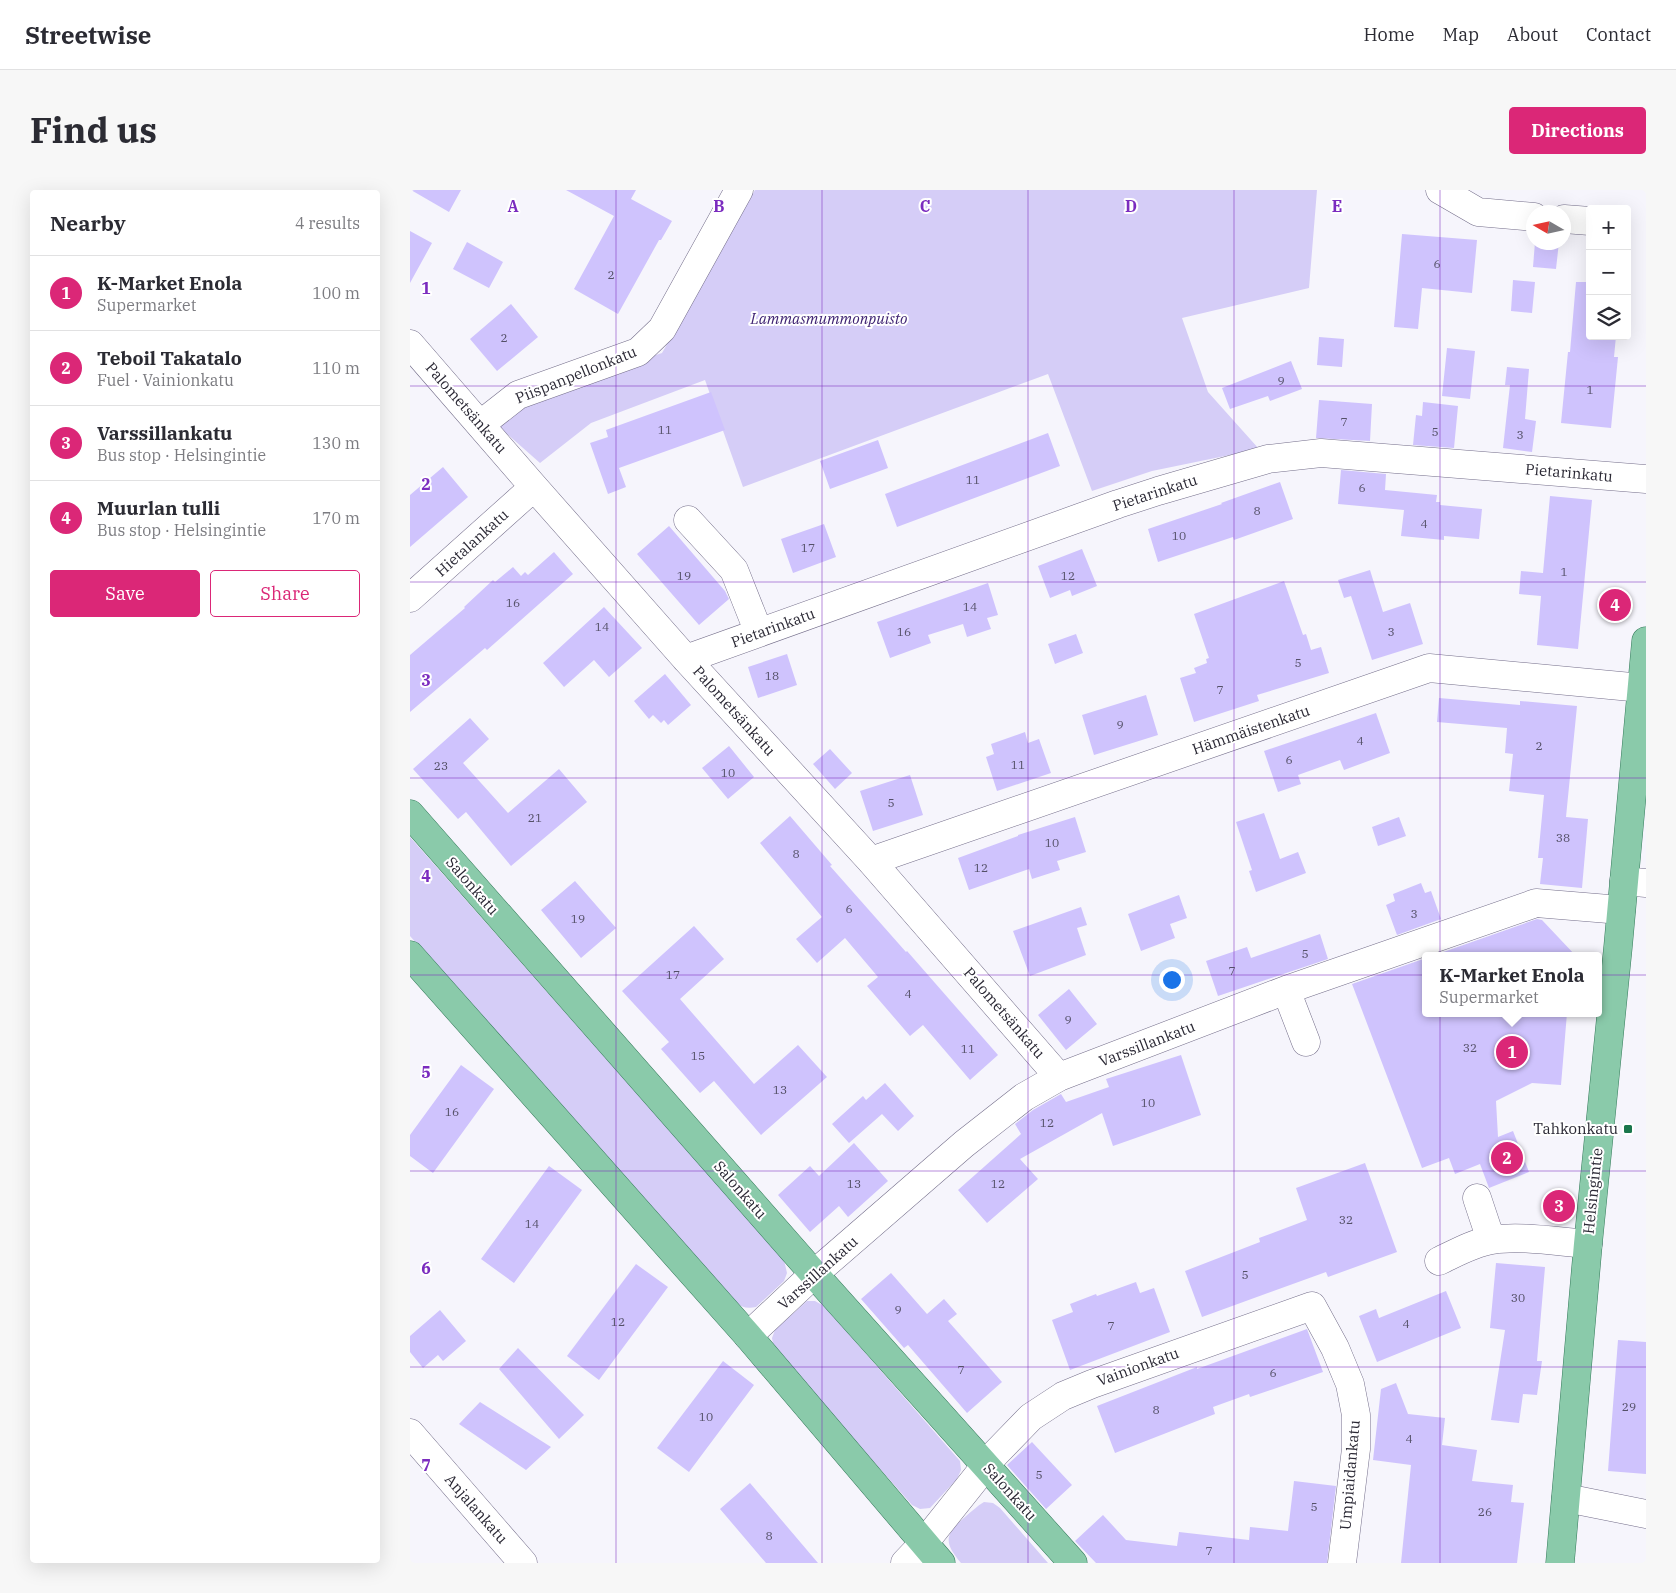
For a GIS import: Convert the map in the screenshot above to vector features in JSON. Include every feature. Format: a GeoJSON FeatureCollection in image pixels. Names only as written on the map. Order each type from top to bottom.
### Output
{"type":"FeatureCollection","features":[{"type":"Feature","properties":{"kind":"main road","name":"Helsingintie"},"geometry":{"type":"LineString","coordinates":[[1560,1563],[1588,1244],[1621,910],[1635,882],[1642,688],[1646,641]]}},
{"type":"Feature","properties":{"kind":"main road","name":"Salonkatu"},"geometry":{"type":"LineString","coordinates":[[410,814],[814,1274],[1073,1563]]}},
{"type":"Feature","properties":{"kind":"main road"},"geometry":{"type":"LineString","coordinates":[[410,955],[748,1336],[933,1553]]}},
{"type":"Feature","properties":{"kind":"street","name":"Piispanpellonkatu"},"geometry":{"type":"LineString","coordinates":[[480,424],[518,395],[638,352],[662,330],[739,190]]}},
{"type":"Feature","properties":{"kind":"street"},"geometry":{"type":"LineString","coordinates":[[1440,190],[1478,212],[1526,216]]}},
{"type":"Feature","properties":{"kind":"street"},"geometry":{"type":"LineString","coordinates":[[1571,220],[1586,221]]}},
{"type":"Feature","properties":{"kind":"street","name":"Palometsänkatu"},"geometry":{"type":"LineString","coordinates":[[410,344],[686,659],[871,861],[1059,1077]]}},
{"type":"Feature","properties":{"kind":"street","name":"Pietarinkatu"},"geometry":{"type":"LineString","coordinates":[[686,659],[759,633],[1155,481],[1268,459],[1321,453],[1646,479]]}},
{"type":"Feature","properties":{"kind":"street","name":"Hietalankatu"},"geometry":{"type":"LineString","coordinates":[[410,598],[534,487]]}},
{"type":"Feature","properties":{"kind":"street"},"geometry":{"type":"LineString","coordinates":[[688,520],[734,570],[759,633]]}},
{"type":"Feature","properties":{"kind":"street","name":"Hämmäistenkatu"},"geometry":{"type":"LineString","coordinates":[[871,861],[1428,668],[1642,688]]}},
{"type":"Feature","properties":{"kind":"street","name":"Varssillankatu"},"geometry":{"type":"LineString","coordinates":[[748,1336],[814,1274],[964,1144],[1024,1097],[1059,1077],[1286,990],[1536,903],[1621,910]]}},
{"type":"Feature","properties":{"kind":"street"},"geometry":{"type":"LineString","coordinates":[[1286,990],[1306,1042]]}},
{"type":"Feature","properties":{"kind":"street"},"geometry":{"type":"LineString","coordinates":[[1477,1198],[1491,1240]]}},
{"type":"Feature","properties":{"kind":"street"},"geometry":{"type":"LineString","coordinates":[[1439,1261],[1468,1247],[1491,1240],[1510,1238],[1588,1244]]}},
{"type":"Feature","properties":{"kind":"street","name":"Vainionkatu"},"geometry":{"type":"LineString","coordinates":[[905,1563],[933,1553],[995,1454],[1031,1417],[1063,1396],[1312,1306]]}},
{"type":"Feature","properties":{"kind":"street","name":"Umpiaidankatu"},"geometry":{"type":"LineString","coordinates":[[1312,1306],[1336,1348],[1350,1384],[1356,1415],[1356,1450],[1342,1563]]}},
{"type":"Feature","properties":{"kind":"street","name":"Anjalankatu"},"geometry":{"type":"LineString","coordinates":[[410,1433],[523,1563]]}},
{"type":"Feature","properties":{"kind":"street"},"geometry":{"type":"LineString","coordinates":[[1566,1498],[1646,1514]]}},
{"type":"Feature","properties":{"kind":"green space","name":"Lammasmummonpuisto"},"geometry":{"type":"Polygon","coordinates":[[[755,190],[1317,190],[1309,288],[1182,318],[1208,392],[1259,449],[1152,471],[1092,491],[1048,374],[743,487],[705,380],[591,423],[540,463],[497,425],[520,400],[662,353],[755,190]]]}},
{"type":"Feature","properties":{"kind":"green space"},"geometry":{"type":"Polygon","coordinates":[[[410,837],[784,1260],[787,1273],[784,1281],[756,1307],[744,1307],[734,1302],[410,936],[410,837]]]}},
{"type":"Feature","properties":{"kind":"green space"},"geometry":{"type":"Polygon","coordinates":[[[807,1301],[815,1301],[824,1306],[960,1461],[961,1470],[957,1479],[930,1508],[920,1509],[912,1505],[774,1349],[772,1338],[775,1330],[807,1301]]]}},
{"type":"Feature","properties":{"kind":"green space"},"geometry":{"type":"Polygon","coordinates":[[[984,1502],[993,1503],[1000,1508],[1048,1563],[961,1563],[949,1544],[950,1533],[958,1523],[984,1502]]]}},
{"type":"Feature","properties":{"kind":"building"},"geometry":{"type":"Polygon","coordinates":[[[411,190],[461,190],[449,212],[411,190]]]}},
{"type":"Feature","properties":{"kind":"building"},"geometry":{"type":"Polygon","coordinates":[[[566,190],[636,190],[631,199],[672,221],[661,240],[659,240],[618,314],[574,289],[614,216],[566,190]]]}},
{"type":"Feature","properties":{"kind":"building"},"geometry":{"type":"Polygon","coordinates":[[[410,231],[432,243],[410,283],[410,231]]]}},
{"type":"Feature","properties":{"kind":"building"},"geometry":{"type":"Polygon","coordinates":[[[1402,234],[1477,240],[1472,293],[1422,288],[1418,329],[1394,327],[1402,234]]]}},
{"type":"Feature","properties":{"kind":"building"},"geometry":{"type":"Polygon","coordinates":[[[467,242],[503,262],[489,288],[453,269],[467,242]]]}},
{"type":"Feature","properties":{"kind":"building"},"geometry":{"type":"Polygon","coordinates":[[[1534,250],[1558,250],[1556,269],[1533,267],[1534,250]]]}},
{"type":"Feature","properties":{"kind":"building"},"geometry":{"type":"Polygon","coordinates":[[[1513,280],[1535,282],[1532,313],[1511,311],[1513,280]]]}},
{"type":"Feature","properties":{"kind":"building"},"geometry":{"type":"Polygon","coordinates":[[[1576,282],[1586,282],[1586,340],[1616,340],[1614,357],[1618,357],[1611,428],[1561,423],[1568,352],[1570,352],[1576,282]]]}},
{"type":"Feature","properties":{"kind":"building"},"geometry":{"type":"Polygon","coordinates":[[[511,304],[538,337],[497,371],[470,339],[511,304]]]}},
{"type":"Feature","properties":{"kind":"building"},"geometry":{"type":"Polygon","coordinates":[[[1319,337],[1344,339],[1342,367],[1317,365],[1319,337]]]}},
{"type":"Feature","properties":{"kind":"building"},"geometry":{"type":"Polygon","coordinates":[[[1447,348],[1475,351],[1470,399],[1442,396],[1447,348]]]}},
{"type":"Feature","properties":{"kind":"building"},"geometry":{"type":"Polygon","coordinates":[[[1291,361],[1302,389],[1270,401],[1268,396],[1230,409],[1222,388],[1291,361]]]}},
{"type":"Feature","properties":{"kind":"building"},"geometry":{"type":"Polygon","coordinates":[[[1507,367],[1529,369],[1525,419],[1536,421],[1532,452],[1503,448],[1510,385],[1505,385],[1507,367]]]}},
{"type":"Feature","properties":{"kind":"building"},"geometry":{"type":"Polygon","coordinates":[[[711,392],[725,430],[619,468],[626,487],[608,494],[590,443],[608,437],[606,430],[711,392]]]}},
{"type":"Feature","properties":{"kind":"building"},"geometry":{"type":"Polygon","coordinates":[[[1319,400],[1372,404],[1370,441],[1316,438],[1319,400]]]}},
{"type":"Feature","properties":{"kind":"building"},"geometry":{"type":"Polygon","coordinates":[[[1423,402],[1458,406],[1454,448],[1413,445],[1416,415],[1422,416],[1423,402]]]}},
{"type":"Feature","properties":{"kind":"building"},"geometry":{"type":"Polygon","coordinates":[[[1048,433],[1060,466],[897,527],[885,494],[1048,433]]]}},
{"type":"Feature","properties":{"kind":"building"},"geometry":{"type":"Polygon","coordinates":[[[878,440],[888,468],[830,489],[820,461],[878,440]]]}},
{"type":"Feature","properties":{"kind":"building"},"geometry":{"type":"Polygon","coordinates":[[[443,467],[468,497],[410,547],[410,495],[443,467]]]}},
{"type":"Feature","properties":{"kind":"building"},"geometry":{"type":"Polygon","coordinates":[[[1341,470],[1386,474],[1385,490],[1437,495],[1436,502],[1440,502],[1440,505],[1482,509],[1479,539],[1444,536],[1444,540],[1401,536],[1404,510],[1338,504],[1341,470]]]}},
{"type":"Feature","properties":{"kind":"building"},"geometry":{"type":"Polygon","coordinates":[[[1280,482],[1293,519],[1234,540],[1233,537],[1158,562],[1148,529],[1280,482]]]}},
{"type":"Feature","properties":{"kind":"building"},"geometry":{"type":"Polygon","coordinates":[[[1550,496],[1592,500],[1578,649],[1537,645],[1541,596],[1519,594],[1521,571],[1543,573],[1550,496]]]}},
{"type":"Feature","properties":{"kind":"building"},"geometry":{"type":"Polygon","coordinates":[[[824,524],[836,557],[793,573],[781,539],[824,524]]]}},
{"type":"Feature","properties":{"kind":"building"},"geometry":{"type":"Polygon","coordinates":[[[669,526],[725,591],[729,599],[699,625],[637,554],[669,526]]]}},
{"type":"Feature","properties":{"kind":"building"},"geometry":{"type":"Polygon","coordinates":[[[1082,549],[1097,586],[1072,596],[1070,590],[1050,598],[1038,566],[1082,549]]]}},
{"type":"Feature","properties":{"kind":"building"},"geometry":{"type":"Polygon","coordinates":[[[554,552],[573,574],[487,650],[485,648],[410,712],[410,655],[465,608],[493,580],[495,582],[513,567],[521,576],[525,572],[528,575],[554,552]]]}},
{"type":"Feature","properties":{"kind":"building"},"geometry":{"type":"Polygon","coordinates":[[[1370,570],[1383,612],[1410,603],[1423,644],[1372,660],[1351,596],[1344,598],[1338,580],[1370,570]]]}},
{"type":"Feature","properties":{"kind":"building"},"geometry":{"type":"Polygon","coordinates":[[[1284,581],[1303,635],[1306,634],[1311,650],[1321,647],[1329,673],[1257,695],[1259,701],[1194,722],[1180,678],[1196,673],[1194,668],[1207,663],[1206,659],[1209,658],[1194,614],[1284,581]]]}},
{"type":"Feature","properties":{"kind":"building"},"geometry":{"type":"Polygon","coordinates":[[[988,583],[998,615],[987,618],[991,629],[967,637],[963,624],[928,635],[931,643],[890,658],[877,622],[988,583]]]}},
{"type":"Feature","properties":{"kind":"building"},"geometry":{"type":"Polygon","coordinates":[[[604,607],[642,648],[609,677],[594,660],[564,687],[543,663],[604,607]]]}},
{"type":"Feature","properties":{"kind":"building"},"geometry":{"type":"Polygon","coordinates":[[[1076,634],[1083,653],[1055,664],[1048,644],[1076,634]]]}},
{"type":"Feature","properties":{"kind":"building"},"geometry":{"type":"Polygon","coordinates":[[[787,654],[797,685],[758,698],[748,667],[787,654]]]}},
{"type":"Feature","properties":{"kind":"building"},"geometry":{"type":"Polygon","coordinates":[[[665,674],[691,705],[668,725],[664,720],[661,723],[653,715],[649,719],[634,701],[665,674]]]}},
{"type":"Feature","properties":{"kind":"building"},"geometry":{"type":"Polygon","coordinates":[[[1146,695],[1158,735],[1094,755],[1082,715],[1146,695]]]}},
{"type":"Feature","properties":{"kind":"building"},"geometry":{"type":"Polygon","coordinates":[[[1439,698],[1520,705],[1520,701],[1577,706],[1566,817],[1588,819],[1582,888],[1540,884],[1543,858],[1538,858],[1544,795],[1509,791],[1513,754],[1505,753],[1507,728],[1437,722],[1439,698]]]}},
{"type":"Feature","properties":{"kind":"building"},"geometry":{"type":"Polygon","coordinates":[[[1376,713],[1390,753],[1344,770],[1340,760],[1298,775],[1301,784],[1278,792],[1264,751],[1376,713]]]}},
{"type":"Feature","properties":{"kind":"building"},"geometry":{"type":"Polygon","coordinates":[[[470,718],[489,739],[463,763],[508,813],[559,769],[587,802],[511,866],[466,812],[458,819],[413,769],[470,718]]]}},
{"type":"Feature","properties":{"kind":"building"},"geometry":{"type":"Polygon","coordinates":[[[1025,732],[1028,743],[1039,739],[1051,773],[997,791],[986,757],[994,754],[991,744],[1025,732]]]}},
{"type":"Feature","properties":{"kind":"building"},"geometry":{"type":"Polygon","coordinates":[[[729,746],[754,777],[728,799],[702,768],[729,746]]]}},
{"type":"Feature","properties":{"kind":"building"},"geometry":{"type":"Polygon","coordinates":[[[830,749],[852,773],[835,789],[813,764],[830,749]]]}},
{"type":"Feature","properties":{"kind":"building"},"geometry":{"type":"Polygon","coordinates":[[[910,775],[923,815],[873,831],[860,791],[910,775]]]}},
{"type":"Feature","properties":{"kind":"building"},"geometry":{"type":"Polygon","coordinates":[[[1264,813],[1280,859],[1298,852],[1306,873],[1256,892],[1249,871],[1252,870],[1236,822],[1264,813]]]}},
{"type":"Feature","properties":{"kind":"building"},"geometry":{"type":"Polygon","coordinates":[[[790,816],[832,865],[830,866],[998,1055],[970,1080],[923,1025],[910,1036],[867,986],[878,977],[845,938],[817,963],[796,939],[822,917],[760,843],[790,816]]]}},
{"type":"Feature","properties":{"kind":"building"},"geometry":{"type":"Polygon","coordinates":[[[1075,817],[1086,852],[1057,861],[1060,870],[1032,879],[1029,869],[969,890],[958,858],[1018,835],[1075,817]]]}},
{"type":"Feature","properties":{"kind":"building"},"geometry":{"type":"Polygon","coordinates":[[[1399,817],[1406,836],[1378,846],[1372,827],[1399,817]]]}},
{"type":"Feature","properties":{"kind":"building"},"geometry":{"type":"Polygon","coordinates":[[[575,881],[616,928],[581,958],[541,910],[575,881]]]}},
{"type":"Feature","properties":{"kind":"building"},"geometry":{"type":"Polygon","coordinates":[[[1421,883],[1425,893],[1431,891],[1441,919],[1397,935],[1386,905],[1395,901],[1393,894],[1421,883]]]}},
{"type":"Feature","properties":{"kind":"building"},"geometry":{"type":"Polygon","coordinates":[[[1179,895],[1187,918],[1170,924],[1175,938],[1141,951],[1128,914],[1179,895]]]}},
{"type":"Feature","properties":{"kind":"building"},"geometry":{"type":"Polygon","coordinates":[[[1081,907],[1087,925],[1077,928],[1086,955],[1030,976],[1013,931],[1081,907]]]}},
{"type":"Feature","properties":{"kind":"building"},"geometry":{"type":"Polygon","coordinates":[[[1537,919],[1542,920],[1572,952],[1443,952],[1537,919]]]}},
{"type":"Feature","properties":{"kind":"building"},"geometry":{"type":"Polygon","coordinates":[[[694,926],[724,959],[680,999],[754,1084],[798,1045],[827,1077],[761,1135],[714,1081],[700,1093],[661,1049],[669,1042],[622,991],[694,926]]]}},
{"type":"Feature","properties":{"kind":"building"},"geometry":{"type":"Polygon","coordinates":[[[1320,934],[1328,959],[1218,996],[1206,961],[1247,947],[1251,958],[1320,934]]]}},
{"type":"Feature","properties":{"kind":"building"},"geometry":{"type":"Polygon","coordinates":[[[1422,959],[1422,1017],[1567,1017],[1561,1085],[1532,1083],[1496,1101],[1498,1137],[1513,1131],[1529,1172],[1489,1188],[1480,1164],[1455,1174],[1449,1158],[1422,1168],[1352,984],[1422,959]]]}},
{"type":"Feature","properties":{"kind":"building"},"geometry":{"type":"Polygon","coordinates":[[[1069,989],[1097,1024],[1066,1050],[1038,1015],[1069,989]]]}},
{"type":"Feature","properties":{"kind":"building"},"geometry":{"type":"Polygon","coordinates":[[[1181,1055],[1201,1115],[1113,1146],[1102,1113],[1020,1159],[1038,1179],[987,1223],[958,1190],[1021,1134],[1015,1124],[1033,1110],[1061,1094],[1066,1102],[1109,1087],[1106,1079],[1181,1055]]]}},
{"type":"Feature","properties":{"kind":"building"},"geometry":{"type":"Polygon","coordinates":[[[461,1065],[494,1089],[433,1173],[410,1156],[410,1135],[461,1065]]]}},
{"type":"Feature","properties":{"kind":"building"},"geometry":{"type":"Polygon","coordinates":[[[885,1083],[914,1116],[898,1131],[882,1114],[849,1143],[832,1124],[863,1096],[866,1100],[885,1083]]]}},
{"type":"Feature","properties":{"kind":"building"},"geometry":{"type":"Polygon","coordinates":[[[854,1143],[888,1181],[848,1217],[839,1206],[810,1232],[778,1195],[810,1166],[819,1176],[854,1143]]]}},
{"type":"Feature","properties":{"kind":"building"},"geometry":{"type":"Polygon","coordinates":[[[1365,1163],[1397,1252],[1328,1277],[1326,1272],[1202,1317],[1185,1271],[1260,1242],[1259,1238],[1307,1220],[1296,1188],[1365,1163]]]}},
{"type":"Feature","properties":{"kind":"building"},"geometry":{"type":"Polygon","coordinates":[[[549,1166],[582,1190],[514,1283],[481,1259],[549,1166]]]}},
{"type":"Feature","properties":{"kind":"building"},"geometry":{"type":"Polygon","coordinates":[[[1496,1263],[1545,1267],[1537,1361],[1542,1361],[1537,1395],[1523,1394],[1519,1423],[1491,1420],[1505,1330],[1490,1328],[1496,1263]]]}},
{"type":"Feature","properties":{"kind":"building"},"geometry":{"type":"Polygon","coordinates":[[[636,1264],[668,1287],[599,1380],[567,1356],[636,1264]]]}},
{"type":"Feature","properties":{"kind":"building"},"geometry":{"type":"Polygon","coordinates":[[[891,1273],[927,1314],[944,1299],[957,1314],[948,1321],[1002,1382],[967,1413],[908,1345],[904,1348],[861,1299],[891,1273]]]}},
{"type":"Feature","properties":{"kind":"building"},"geometry":{"type":"Polygon","coordinates":[[[1136,1282],[1140,1293],[1154,1288],[1170,1332],[1070,1370],[1052,1320],[1073,1312],[1070,1304],[1136,1282]]]}},
{"type":"Feature","properties":{"kind":"building"},"geometry":{"type":"Polygon","coordinates":[[[1446,1291],[1461,1328],[1377,1362],[1359,1316],[1376,1309],[1379,1318],[1446,1291]]]}},
{"type":"Feature","properties":{"kind":"building"},"geometry":{"type":"Polygon","coordinates":[[[440,1310],[466,1341],[443,1361],[438,1355],[423,1368],[410,1352],[410,1336],[440,1310]]]}},
{"type":"Feature","properties":{"kind":"building"},"geometry":{"type":"Polygon","coordinates":[[[1307,1329],[1323,1372],[1250,1397],[1249,1394],[1213,1407],[1215,1414],[1115,1453],[1097,1406],[1197,1367],[1197,1369],[1307,1329]]]}},
{"type":"Feature","properties":{"kind":"building"},"geometry":{"type":"Polygon","coordinates":[[[1618,1340],[1646,1342],[1646,1474],[1608,1471],[1618,1340]]]}},
{"type":"Feature","properties":{"kind":"building"},"geometry":{"type":"Polygon","coordinates":[[[518,1348],[584,1415],[559,1439],[499,1369],[518,1348]]]}},
{"type":"Feature","properties":{"kind":"building"},"geometry":{"type":"Polygon","coordinates":[[[723,1361],[754,1385],[689,1472],[657,1448],[723,1361]]]}},
{"type":"Feature","properties":{"kind":"building"},"geometry":{"type":"Polygon","coordinates":[[[1396,1383],[1408,1414],[1445,1418],[1442,1445],[1477,1450],[1472,1481],[1513,1485],[1511,1502],[1524,1503],[1517,1563],[1401,1563],[1411,1465],[1373,1460],[1381,1389],[1396,1383]]]}},
{"type":"Feature","properties":{"kind":"building"},"geometry":{"type":"Polygon","coordinates":[[[480,1402],[551,1447],[526,1470],[459,1424],[480,1402]]]}},
{"type":"Feature","properties":{"kind":"building"},"geometry":{"type":"Polygon","coordinates":[[[1032,1442],[1072,1485],[1046,1509],[1007,1465],[1032,1442]]]}},
{"type":"Feature","properties":{"kind":"building"},"geometry":{"type":"Polygon","coordinates":[[[1294,1481],[1336,1486],[1327,1563],[1096,1563],[1075,1541],[1103,1515],[1126,1540],[1177,1546],[1179,1532],[1249,1540],[1250,1527],[1288,1531],[1294,1481]]]}},
{"type":"Feature","properties":{"kind":"building"},"geometry":{"type":"Polygon","coordinates":[[[750,1483],[818,1563],[766,1563],[720,1509],[750,1483]]]}},
{"type":"Feature","properties":{"kind":"place","name":"Muurlan tulli"},"geometry":{"type":"Point","coordinates":[1615,605]}},
{"type":"Feature","properties":{"kind":"place","name":"K-Market Enola"},"geometry":{"type":"Point","coordinates":[1512,1052]}},
{"type":"Feature","properties":{"kind":"place","name":"Tahkonkatu"},"geometry":{"type":"Point","coordinates":[1628,1129]}},
{"type":"Feature","properties":{"kind":"place","name":"Teboil Takatalo"},"geometry":{"type":"Point","coordinates":[1507,1158]}},
{"type":"Feature","properties":{"kind":"place","name":"Varssillankatu"},"geometry":{"type":"Point","coordinates":[1559,1206]}}]}
